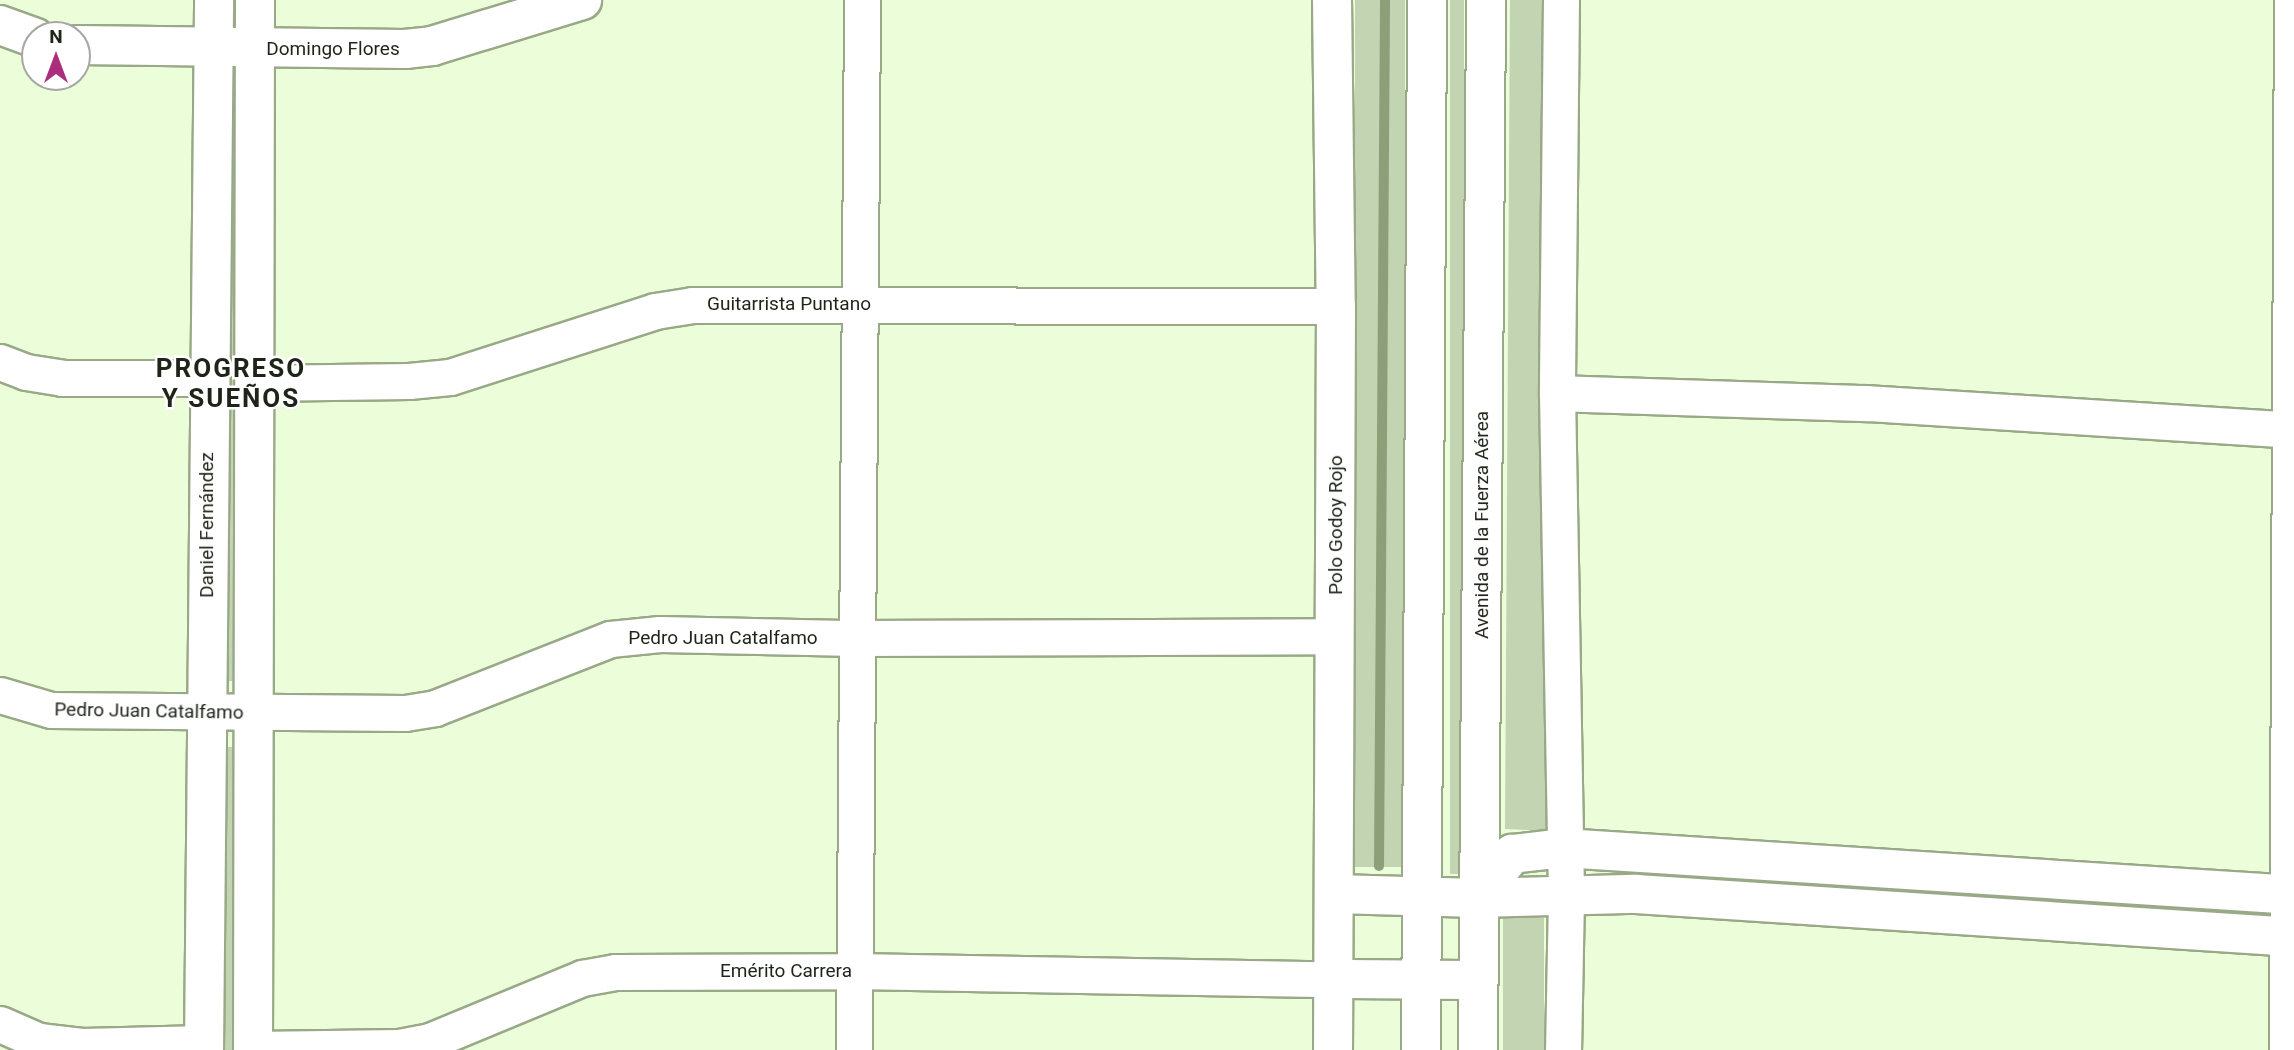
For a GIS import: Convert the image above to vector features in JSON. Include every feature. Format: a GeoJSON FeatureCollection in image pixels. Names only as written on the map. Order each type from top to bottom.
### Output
{"type":"FeatureCollection","features":[{"type":"Feature","properties":{"kind":"street","name":"Daniel Fernández"},"geometry":{"type":"LineString","coordinates":[[204,1046],[208,379],[214,0]]}},
{"type":"Feature","properties":{"kind":"street"},"geometry":{"type":"LineString","coordinates":[[253,1050],[255,0]]}},
{"type":"Feature","properties":{"kind":"street","name":"Domingo Flores"},"geometry":{"type":"LineString","coordinates":[[91,45],[213,49],[432,46],[582,0]]}},
{"type":"Feature","properties":{"kind":"street"},"geometry":{"type":"LineString","coordinates":[[854,1050],[862,0]]}},
{"type":"Feature","properties":{"kind":"street","name":"Polo Godoy Rojo"},"geometry":{"type":"LineString","coordinates":[[1332,0],[1336,306],[1333,1050]]}},
{"type":"Feature","properties":{"kind":"street"},"geometry":{"type":"LineString","coordinates":[[1421,1050],[1427,0]]}},
{"type":"Feature","properties":{"kind":"street","name":"Avenida de la Fuerza Aérea"},"geometry":{"type":"LineString","coordinates":[[1478,1050],[1486,0]]}},
{"type":"Feature","properties":{"kind":"street"},"geometry":{"type":"LineString","coordinates":[[1561,0],[1557,393],[1563,848],[1566,896],[1563,1050]]}},
{"type":"Feature","properties":{"kind":"street"},"geometry":{"type":"LineString","coordinates":[[2287,1050],[2292,937],[2292,0]]}},
{"type":"Feature","properties":{"kind":"street"},"geometry":{"type":"LineString","coordinates":[[0,25],[21,33]]}},
{"type":"Feature","properties":{"kind":"street","name":"Guitarrista Puntano"},"geometry":{"type":"LineString","coordinates":[[253,383],[409,382],[450,377],[655,311],[692,305],[861,303],[1336,306]]}},
{"type":"Feature","properties":{"kind":"street"},"geometry":{"type":"LineString","coordinates":[[0,362],[26,373],[62,378],[208,379]]}},
{"type":"Feature","properties":{"kind":"street"},"geometry":{"type":"LineString","coordinates":[[1557,393],[1866,403],[2291,430]]}},
{"type":"Feature","properties":{"kind":"street","name":"Pedro Juan Catalfamo"},"geometry":{"type":"LineString","coordinates":[[0,695],[51,710],[207,714],[405,713],[435,708],[610,639],[660,634],[857,638],[1335,636]]}},
{"type":"Feature","properties":{"kind":"street"},"geometry":{"type":"LineString","coordinates":[[1478,898],[1512,854],[1563,848],[2292,895]]}},
{"type":"Feature","properties":{"kind":"street"},"geometry":{"type":"LineString","coordinates":[[1335,894],[1478,898],[1636,894],[2292,937]]}},
{"type":"Feature","properties":{"kind":"street","name":"Emérito Carrera"},"geometry":{"type":"LineString","coordinates":[[253,1050],[399,1047],[430,1041],[582,978],[615,972],[854,971],[1334,979]]}},
{"type":"Feature","properties":{"kind":"street"},"geometry":{"type":"LineString","coordinates":[[1334,979],[1478,980]]}},
{"type":"Feature","properties":{"kind":"street"},"geometry":{"type":"LineString","coordinates":[[0,1024],[39,1041],[82,1045],[204,1046]]}},
{"type":"Feature","properties":{"kind":"green space"},"geometry":{"type":"Polygon","coordinates":[[[1355,0],[1405,0],[1405,867],[1355,867],[1355,0]]]}},
{"type":"Feature","properties":{"kind":"green space"},"geometry":{"type":"Polygon","coordinates":[[[1450,0],[1464,0],[1464,874],[1450,874],[1450,0]]]}},
{"type":"Feature","properties":{"kind":"green space"},"geometry":{"type":"Polygon","coordinates":[[[1510,0],[1545,0],[1550,831],[1505,829],[1510,0]]]}},
{"type":"Feature","properties":{"kind":"green space"},"geometry":{"type":"Polygon","coordinates":[[[228,82],[239,82],[239,681],[228,681],[228,82]]]}},
{"type":"Feature","properties":{"kind":"green space"},"geometry":{"type":"Polygon","coordinates":[[[223,747],[235,747],[235,1050],[223,1050],[223,747]]]}},
{"type":"Feature","properties":{"kind":"green space"},"geometry":{"type":"Polygon","coordinates":[[[1503,918],[1544,918],[1544,1050],[1503,1050],[1503,918]]]}},
{"type":"Feature","properties":{"kind":"waterway"},"geometry":{"type":"LineString","coordinates":[[1379,866],[1385,0]]}},
{"type":"Feature","properties":{"kind":"district","name":"PROGRESO Y SUEÑOS"},"geometry":{"type":"Point","coordinates":[231,384]}}]}
